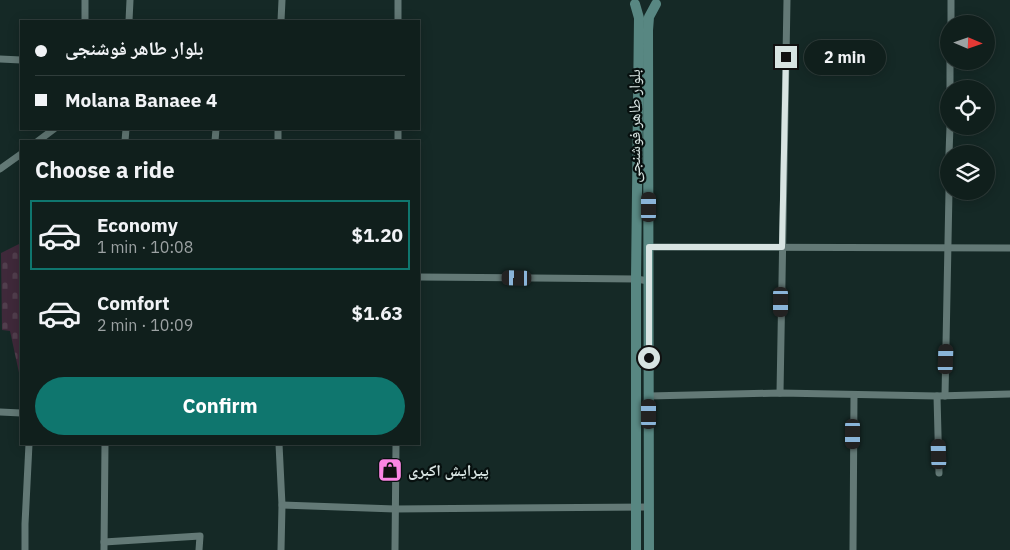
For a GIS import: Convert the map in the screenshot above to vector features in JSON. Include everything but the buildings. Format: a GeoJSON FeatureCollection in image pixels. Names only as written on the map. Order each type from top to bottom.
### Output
{"type":"FeatureCollection","features":[{"type":"Feature","properties":{"kind":"street"},"geometry":{"type":"LineString","coordinates":[[85,0],[85,20]]}},
{"type":"Feature","properties":{"kind":"street"},"geometry":{"type":"LineString","coordinates":[[129,20],[130,0]]}},
{"type":"Feature","properties":{"kind":"street"},"geometry":{"type":"LineString","coordinates":[[281,20],[282,0]]}},
{"type":"Feature","properties":{"kind":"street"},"geometry":{"type":"LineString","coordinates":[[398,0],[398,20]]}},
{"type":"Feature","properties":{"kind":"street"},"geometry":{"type":"LineString","coordinates":[[780,393],[787,0]]}},
{"type":"Feature","properties":{"kind":"street"},"geometry":{"type":"LineString","coordinates":[[951,0],[951,15]]}},
{"type":"Feature","properties":{"kind":"street"},"geometry":{"type":"LineString","coordinates":[[633,2],[644,7],[658,2]]}},
{"type":"Feature","properties":{"kind":"street","name":"بلوار طاهر فوشنجی"},"geometry":{"type":"LineString","coordinates":[[633,2],[639,18],[636,279],[636,550]]}},
{"type":"Feature","properties":{"kind":"street","name":"بلوار طاهر فوشنجی"},"geometry":{"type":"LineString","coordinates":[[649,550],[649,17],[658,2]]}},
{"type":"Feature","properties":{"kind":"street"},"geometry":{"type":"LineString","coordinates":[[0,59],[20,60]]}},
{"type":"Feature","properties":{"kind":"street"},"geometry":{"type":"LineString","coordinates":[[39,140],[53,130]]}},
{"type":"Feature","properties":{"kind":"street"},"geometry":{"type":"LineString","coordinates":[[0,169],[20,155]]}},
{"type":"Feature","properties":{"kind":"street"},"geometry":{"type":"LineString","coordinates":[[945,396],[949,200]]}},
{"type":"Feature","properties":{"kind":"street"},"geometry":{"type":"LineString","coordinates":[[649,247],[1010,248]]}},
{"type":"Feature","properties":{"kind":"street"},"geometry":{"type":"LineString","coordinates":[[420,277],[636,279],[649,281]]}},
{"type":"Feature","properties":{"kind":"street"},"geometry":{"type":"LineString","coordinates":[[649,396],[780,393],[937,396],[1010,394]]}},
{"type":"Feature","properties":{"kind":"street"},"geometry":{"type":"LineString","coordinates":[[853,550],[854,395]]}},
{"type":"Feature","properties":{"kind":"street"},"geometry":{"type":"LineString","coordinates":[[937,396],[939,473]]}},
{"type":"Feature","properties":{"kind":"street"},"geometry":{"type":"LineString","coordinates":[[0,412],[20,413]]}},
{"type":"Feature","properties":{"kind":"street"},"geometry":{"type":"LineString","coordinates":[[26,550],[25,524],[29,445]]}},
{"type":"Feature","properties":{"kind":"street"},"geometry":{"type":"LineString","coordinates":[[104,550],[105,445]]}},
{"type":"Feature","properties":{"kind":"street"},"geometry":{"type":"LineString","coordinates":[[279,445],[282,505],[281,550]]}},
{"type":"Feature","properties":{"kind":"street"},"geometry":{"type":"LineString","coordinates":[[395,550],[396,445]]}},
{"type":"Feature","properties":{"kind":"street"},"geometry":{"type":"LineString","coordinates":[[282,505],[395,509],[649,507]]}},
{"type":"Feature","properties":{"kind":"street"},"geometry":{"type":"LineString","coordinates":[[104,542],[200,536],[199,550]]}},
{"type":"Feature","properties":{"kind":"green space"},"geometry":{"type":"Polygon","coordinates":[[[20,244],[20,377],[10,331],[2,330],[1,253],[20,244]]]}},
{"type":"Feature","properties":{"kind":"place","name":"پیرایش اکبری"},"geometry":{"type":"Point","coordinates":[390,470]}},
{"type":"Feature","properties":{"kind":"route"},"geometry":{"type":"LineString","coordinates":[[649,358],[649,247],[782,247],[786,57]]}}]}
